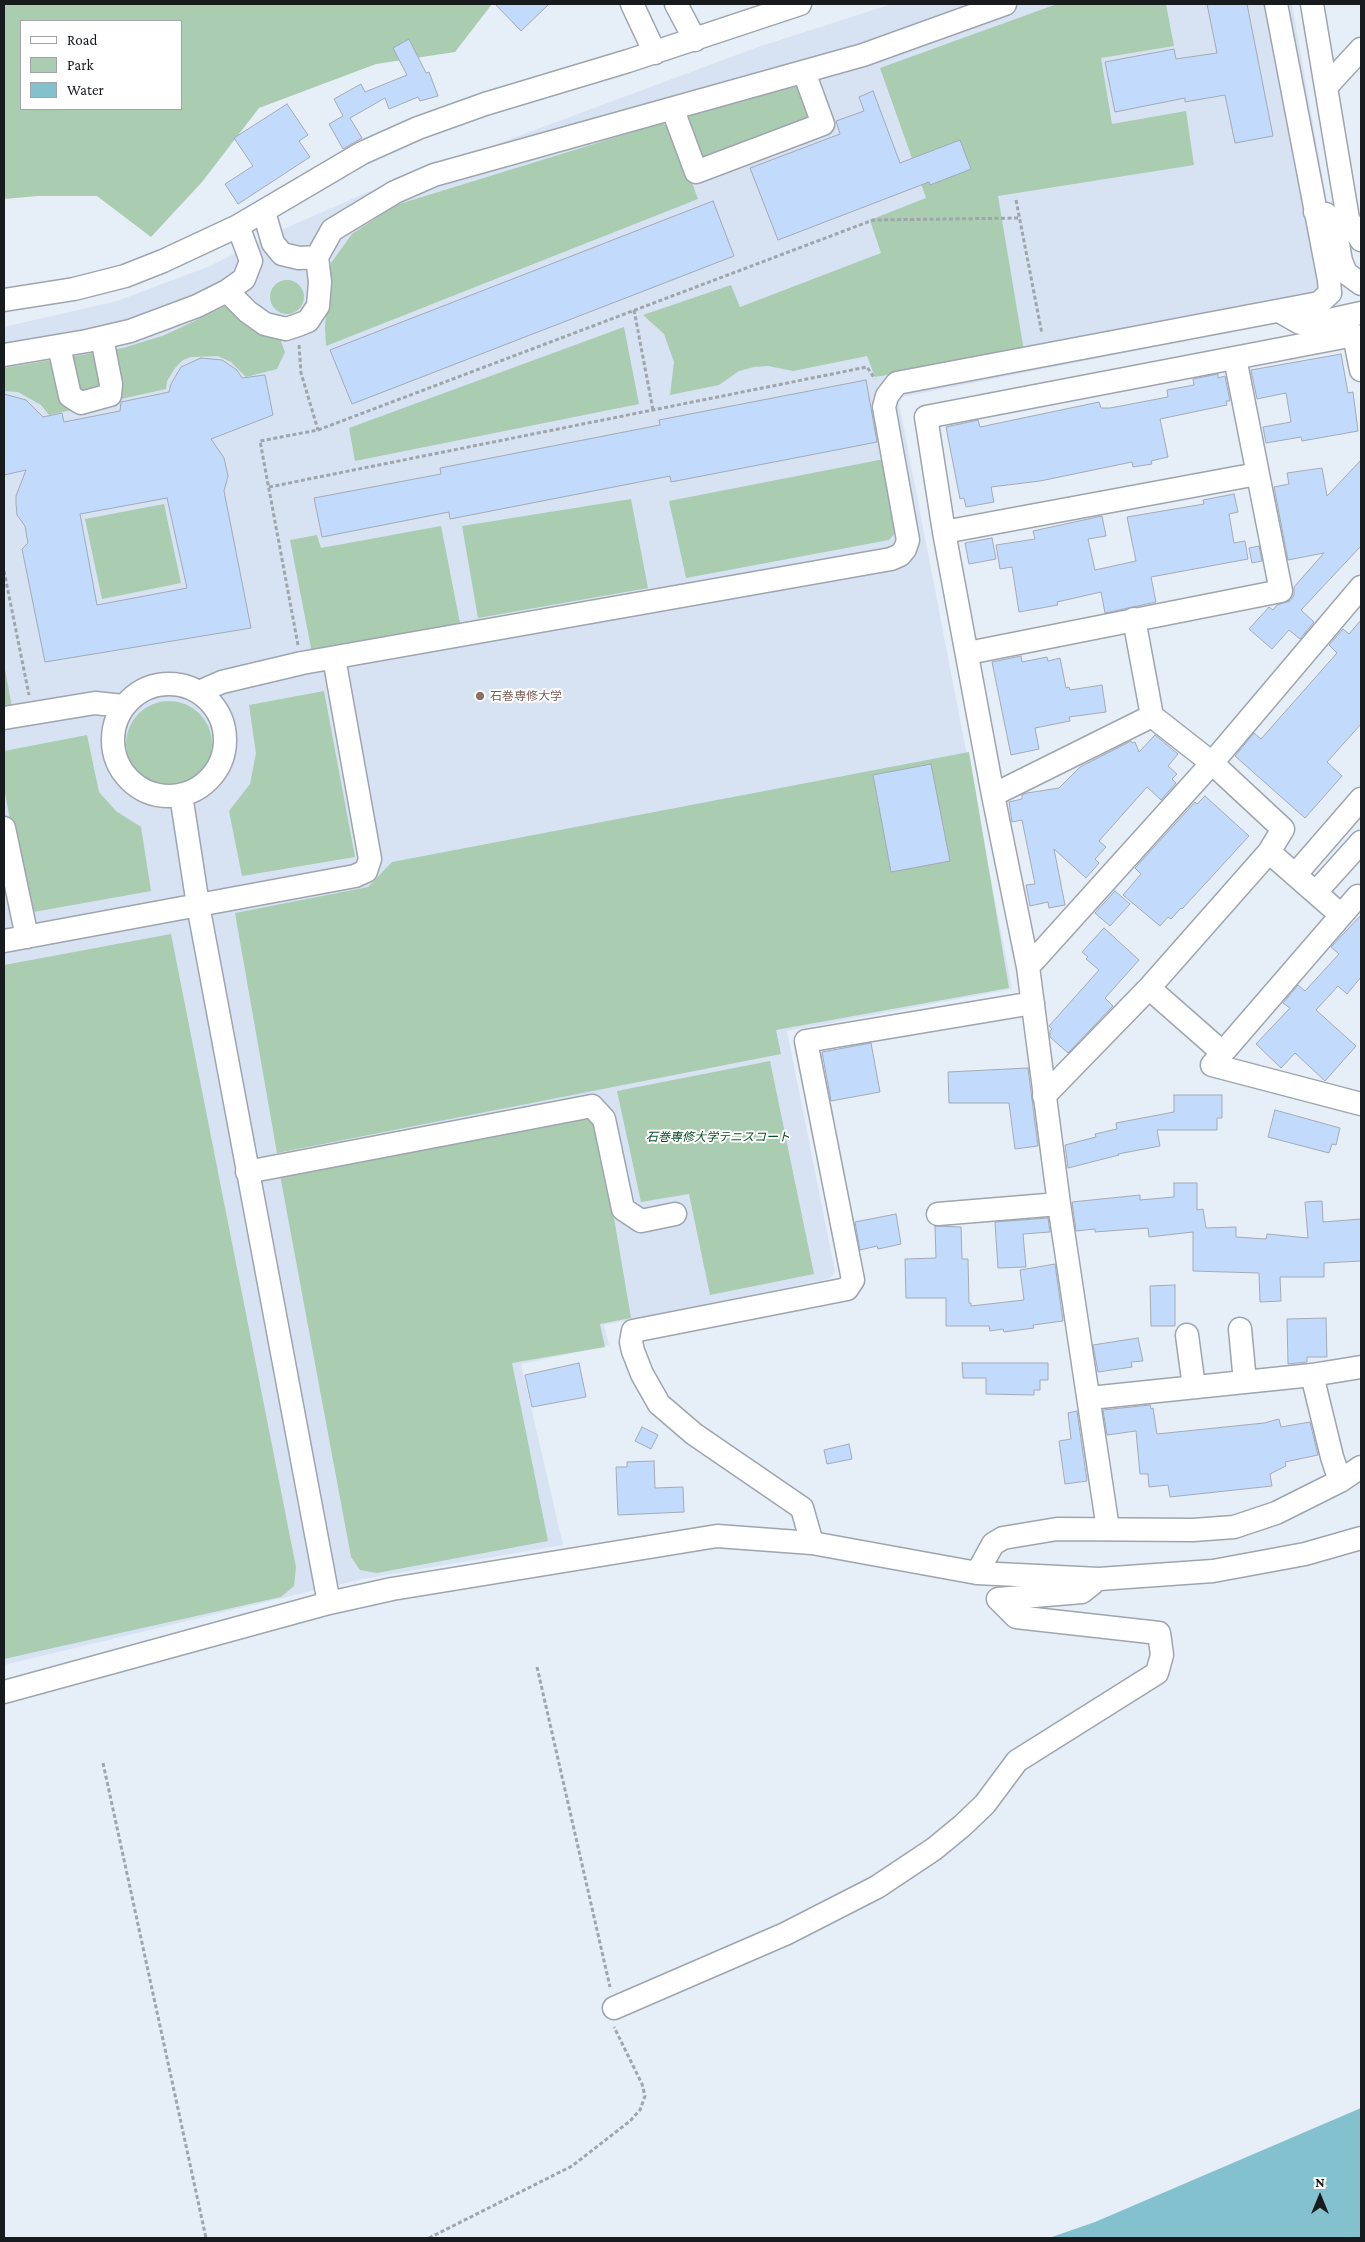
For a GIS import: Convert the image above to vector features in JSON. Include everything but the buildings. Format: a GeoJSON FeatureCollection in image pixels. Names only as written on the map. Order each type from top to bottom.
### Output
{"type":"FeatureCollection","features":[{"type":"Feature","properties":{"kind":"street"},"geometry":{"type":"LineString","coordinates":[[632,4],[655,53]]}},
{"type":"Feature","properties":{"kind":"street"},"geometry":{"type":"LineString","coordinates":[[676,4],[695,40]]}},
{"type":"Feature","properties":{"kind":"street"},"geometry":{"type":"LineString","coordinates":[[4,300],[74,289],[125,276],[163,261],[238,226],[362,153],[418,128],[485,104],[695,40],[767,9],[800,4]]}},
{"type":"Feature","properties":{"kind":"street"},"geometry":{"type":"LineString","coordinates":[[227,292],[248,312],[265,324],[286,329],[298,325],[308,321],[318,306],[320,282],[317,257],[332,230],[395,192],[434,175],[673,110],[863,55],[1005,4]]}},
{"type":"Feature","properties":{"kind":"street"},"geometry":{"type":"LineString","coordinates":[[199,692],[222,682],[302,663],[891,559],[900,555],[905,549],[908,540],[884,407],[887,396],[897,383],[1318,303],[1330,294],[1329,280],[1276,4]]}},
{"type":"Feature","properties":{"kind":"street"},"geometry":{"type":"LineString","coordinates":[[1312,4],[1348,219],[1360,236]]}},
{"type":"Feature","properties":{"kind":"street"},"geometry":{"type":"LineString","coordinates":[[1326,87],[1361,49]]}},
{"type":"Feature","properties":{"kind":"street"},"geometry":{"type":"LineString","coordinates":[[673,110],[696,172],[823,124],[804,72]]}},
{"type":"Feature","properties":{"kind":"street"},"geometry":{"type":"LineString","coordinates":[[264,212],[273,243],[282,254],[299,258],[317,257]]}},
{"type":"Feature","properties":{"kind":"street"},"geometry":{"type":"LineString","coordinates":[[1315,212],[1326,214],[1334,222],[1341,261],[1346,273],[1361,284]]}},
{"type":"Feature","properties":{"kind":"street"},"geometry":{"type":"LineString","coordinates":[[4,355],[102,338],[130,331],[168,318],[227,292],[244,279],[250,261],[238,226]]}},
{"type":"Feature","properties":{"kind":"street"},"geometry":{"type":"LineString","coordinates":[[1277,311],[1300,323],[1316,323],[1361,313]]}},
{"type":"Feature","properties":{"kind":"street"},"geometry":{"type":"LineString","coordinates":[[1108,1529],[1090,1398],[1059,1204],[1028,967],[992,795],[968,653],[944,532],[926,417],[1354,335],[1361,370]]}},
{"type":"Feature","properties":{"kind":"street"},"geometry":{"type":"LineString","coordinates":[[59,346],[70,396],[81,402],[110,395],[111,384],[102,338]]}},
{"type":"Feature","properties":{"kind":"street"},"geometry":{"type":"LineString","coordinates":[[968,653],[1281,591],[1235,358]]}},
{"type":"Feature","properties":{"kind":"street"},"geometry":{"type":"LineString","coordinates":[[944,532],[1257,474]]}},
{"type":"Feature","properties":{"kind":"street"},"geometry":{"type":"LineString","coordinates":[[1028,967],[1212,763],[1361,586]]}},
{"type":"Feature","properties":{"kind":"street"},"geometry":{"type":"LineString","coordinates":[[1044,1096],[1149,988],[1269,852],[1283,829],[1212,763],[1152,716],[1134,619]]}},
{"type":"Feature","properties":{"kind":"street"},"geometry":{"type":"LineString","coordinates":[[4,941],[355,876],[366,870],[370,858],[334,658]]}},
{"type":"Feature","properties":{"kind":"street"},"geometry":{"type":"LineString","coordinates":[[160,684],[183,685],[199,692],[215,707],[222,720],[225,735],[224,752],[217,770],[207,782],[181,795],[165,796],[149,793],[134,784],[123,773],[114,754],[112,735],[116,718],[123,706],[141,690],[160,684]]}},
{"type":"Feature","properties":{"kind":"street"},"geometry":{"type":"LineString","coordinates":[[4,718],[95,703],[123,706]]}},
{"type":"Feature","properties":{"kind":"street"},"geometry":{"type":"LineString","coordinates":[[992,795],[1152,716]]}},
{"type":"Feature","properties":{"kind":"street"},"geometry":{"type":"LineString","coordinates":[[181,795],[198,905],[329,1603]]}},
{"type":"Feature","properties":{"kind":"street"},"geometry":{"type":"LineString","coordinates":[[1295,875],[1361,799]]}},
{"type":"Feature","properties":{"kind":"street"},"geometry":{"type":"LineString","coordinates":[[4,828],[27,937]]}},
{"type":"Feature","properties":{"kind":"street"},"geometry":{"type":"LineString","coordinates":[[1316,892],[1361,842]]}},
{"type":"Feature","properties":{"kind":"street"},"geometry":{"type":"LineString","coordinates":[[1269,852],[1341,915]]}},
{"type":"Feature","properties":{"kind":"street"},"geometry":{"type":"LineString","coordinates":[[1361,899],[1358,896],[1212,1065],[1361,1104]]}},
{"type":"Feature","properties":{"kind":"street"},"geometry":{"type":"LineString","coordinates":[[1149,988],[1223,1053]]}},
{"type":"Feature","properties":{"kind":"street"},"geometry":{"type":"LineString","coordinates":[[812,1543],[802,1508],[694,1434],[659,1404],[642,1374],[633,1351],[631,1342],[633,1331],[846,1289],[853,1280],[806,1041],[1033,1003]]}},
{"type":"Feature","properties":{"kind":"street"},"geometry":{"type":"LineString","coordinates":[[248,1172],[592,1106],[604,1119],[624,1209],[641,1221],[675,1214]]}},
{"type":"Feature","properties":{"kind":"street"},"geometry":{"type":"LineString","coordinates":[[938,1214],[1059,1204]]}},
{"type":"Feature","properties":{"kind":"street"},"geometry":{"type":"LineString","coordinates":[[1240,1329],[1245,1382]]}},
{"type":"Feature","properties":{"kind":"street"},"geometry":{"type":"LineString","coordinates":[[1187,1335],[1194,1387]]}},
{"type":"Feature","properties":{"kind":"street"},"geometry":{"type":"LineString","coordinates":[[1090,1398],[1312,1375],[1361,1367]]}},
{"type":"Feature","properties":{"kind":"street"},"geometry":{"type":"LineString","coordinates":[[1312,1375],[1332,1457],[1340,1481]]}},
{"type":"Feature","properties":{"kind":"street"},"geometry":{"type":"LineString","coordinates":[[978,1573],[993,1544],[1002,1538],[1057,1529],[1193,1530],[1234,1527],[1276,1513],[1340,1481],[1361,1467]]}},
{"type":"Feature","properties":{"kind":"street"},"geometry":{"type":"LineString","coordinates":[[4,1692],[329,1603],[392,1588],[717,1536],[812,1543],[978,1573],[1099,1580],[1213,1571],[1305,1554],[1361,1538]]}},
{"type":"Feature","properties":{"kind":"street"},"geometry":{"type":"LineString","coordinates":[[614,2008],[784,1934],[877,1886],[934,1849],[962,1826],[985,1804],[1016,1761],[1158,1673],[1162,1655],[1160,1633],[1016,1618],[998,1599],[1082,1592],[1099,1580]]}},
{"type":"Feature","properties":{"kind":"path"},"geometry":{"type":"LineString","coordinates":[[1016,200],[1046,354]]}},
{"type":"Feature","properties":{"kind":"path"},"geometry":{"type":"LineString","coordinates":[[302,663],[260,441],[318,430],[873,220],[1020,218]]}},
{"type":"Feature","properties":{"kind":"path"},"geometry":{"type":"LineString","coordinates":[[634,310],[653,410]]}},
{"type":"Feature","properties":{"kind":"path"},"geometry":{"type":"LineString","coordinates":[[298,325],[301,373],[318,430]]}},
{"type":"Feature","properties":{"kind":"path"},"geometry":{"type":"LineString","coordinates":[[269,487],[867,368],[887,396]]}},
{"type":"Feature","properties":{"kind":"path"},"geometry":{"type":"LineString","coordinates":[[4,570],[32,712]]}},
{"type":"Feature","properties":{"kind":"path"},"geometry":{"type":"LineString","coordinates":[[429,2238],[572,2166],[630,2121],[640,2110],[645,2096],[642,2084],[611,2022],[614,2008],[537,1667]]}},
{"type":"Feature","properties":{"kind":"path"},"geometry":{"type":"LineString","coordinates":[[103,1762],[206,2238]]}},
{"type":"Feature","properties":{"kind":"shaded area","name":"石巻専修大学"},"geometry":{"type":"Polygon","coordinates":[[[892,4],[1292,4],[1343,294],[1321,314],[902,397],[899,403],[1012,989],[787,1031],[835,1272],[829,1279],[604,1325],[609,1345],[521,1364],[563,1545],[362,1579],[4,1665],[4,327],[117,301],[210,266],[288,227],[368,192],[758,47],[892,4]]]}},
{"type":"Feature","properties":{"kind":"green space"},"geometry":{"type":"Polygon","coordinates":[[[4,4],[492,4],[455,52],[376,64],[259,108],[202,182],[151,237],[97,196],[38,196],[4,199],[4,4]]]}},
{"type":"Feature","properties":{"kind":"green space"},"geometry":{"type":"Polygon","coordinates":[[[1057,4],[1166,4],[1174,46],[1101,58],[1112,124],[1186,111],[1194,165],[998,196],[1024,351],[875,377],[867,356],[793,371],[768,366],[754,367],[739,371],[719,385],[670,395],[674,362],[664,334],[643,315],[731,285],[740,307],[881,253],[870,220],[926,198],[880,68],[1057,4]]]}},
{"type":"Feature","properties":{"kind":"green space"},"geometry":{"type":"Polygon","coordinates":[[[801,85],[809,109],[807,120],[703,157],[696,154],[686,127],[690,115],[801,85]]]}},
{"type":"Feature","properties":{"kind":"green space"},"geometry":{"type":"Polygon","coordinates":[[[662,123],[672,129],[698,199],[326,346],[325,327],[331,263],[352,234],[396,205],[662,123]]]}},
{"type":"Feature","properties":{"kind":"green space"},"geometry":{"type":"Polygon","coordinates":[[[287,280],[294,281],[299,285],[303,290],[303,304],[299,309],[294,313],[287,314],[280,313],[275,309],[271,304],[270,297],[271,290],[275,285],[280,281],[287,280]]]}},
{"type":"Feature","properties":{"kind":"green space"},"geometry":{"type":"Polygon","coordinates":[[[228,305],[242,322],[260,334],[279,336],[285,352],[277,369],[246,377],[231,362],[218,356],[191,357],[183,360],[175,368],[167,381],[166,389],[49,415],[41,405],[18,392],[4,391],[4,368],[123,348],[165,335],[228,305]]]}},
{"type":"Feature","properties":{"kind":"green space"},"geometry":{"type":"Polygon","coordinates":[[[624,327],[639,404],[355,461],[349,428],[624,327]]]}},
{"type":"Feature","properties":{"kind":"green space"},"geometry":{"type":"Polygon","coordinates":[[[884,459],[899,529],[889,540],[686,578],[669,501],[884,459]]]}},
{"type":"Feature","properties":{"kind":"green space"},"geometry":{"type":"Polygon","coordinates":[[[631,499],[648,588],[478,618],[462,526],[631,499]]]}},
{"type":"Feature","properties":{"kind":"green space"},"geometry":{"type":"Polygon","coordinates":[[[164,504],[181,583],[102,599],[85,519],[164,504]]]}},
{"type":"Feature","properties":{"kind":"green space"},"geometry":{"type":"Polygon","coordinates":[[[441,526],[460,623],[312,653],[290,540],[317,535],[321,548],[441,526]]]}},
{"type":"Feature","properties":{"kind":"green space"},"geometry":{"type":"Polygon","coordinates":[[[4,664],[12,707],[4,709],[4,664]]]}},
{"type":"Feature","properties":{"kind":"green space"},"geometry":{"type":"Polygon","coordinates":[[[324,691],[355,857],[242,876],[229,811],[250,784],[256,753],[249,705],[324,691]]]}},
{"type":"Feature","properties":{"kind":"green space"},"geometry":{"type":"Polygon","coordinates":[[[161,701],[177,701],[186,704],[200,713],[209,727],[212,744],[209,761],[200,775],[186,784],[177,787],[161,787],[145,780],[133,768],[126,752],[126,736],[133,720],[145,708],[161,701]]]}},
{"type":"Feature","properties":{"kind":"green space"},"geometry":{"type":"Polygon","coordinates":[[[87,735],[99,792],[116,811],[141,827],[151,891],[28,913],[4,788],[4,751],[87,735]]]}},
{"type":"Feature","properties":{"kind":"green space"},"geometry":{"type":"Polygon","coordinates":[[[969,752],[1009,988],[776,1030],[781,1054],[277,1153],[235,913],[368,887],[392,862],[969,752]]]}},
{"type":"Feature","properties":{"kind":"green space"},"geometry":{"type":"Polygon","coordinates":[[[171,934],[296,1567],[294,1586],[281,1597],[4,1659],[4,965],[171,934]]]}},
{"type":"Feature","properties":{"kind":"green space","name":"石巻専修大学テニスコート"},"geometry":{"type":"Polygon","coordinates":[[[770,1061],[814,1274],[710,1295],[689,1194],[641,1202],[617,1091],[770,1061]]]}},
{"type":"Feature","properties":{"kind":"green space"},"geometry":{"type":"Polygon","coordinates":[[[581,1115],[598,1124],[631,1318],[600,1324],[605,1347],[512,1363],[548,1541],[377,1573],[360,1570],[351,1557],[280,1175],[581,1115]]]}},
{"type":"Feature","properties":{"kind":"water"},"geometry":{"type":"Polygon","coordinates":[[[1361,2108],[1361,2238],[1049,2238],[1095,2222],[1361,2108]]]}},
{"type":"Feature","properties":{"kind":"place","name":"石巻専修大学"},"geometry":{"type":"Point","coordinates":[480,696]}}]}
